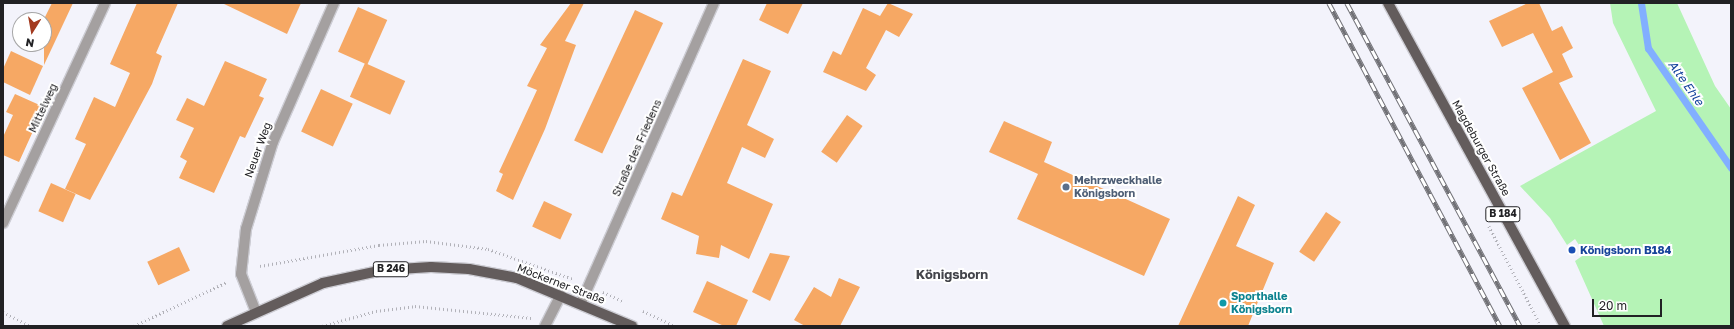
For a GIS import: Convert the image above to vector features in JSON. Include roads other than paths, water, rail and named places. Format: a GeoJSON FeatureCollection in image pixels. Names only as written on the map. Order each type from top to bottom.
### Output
{"type":"FeatureCollection","features":[{"type":"Feature","properties":{"kind":"main road","name":"Magdeburger Straße"},"geometry":{"type":"LineString","coordinates":[[1388,3],[1565,326]]}},
{"type":"Feature","properties":{"kind":"main road","name":"Möckerner Straße"},"geometry":{"type":"LineString","coordinates":[[227,326],[323,283],[407,267],[485,271],[561,295],[632,326]]}},
{"type":"Feature","properties":{"kind":"street","name":"Mittelweg"},"geometry":{"type":"LineString","coordinates":[[3,223],[105,3]]}},
{"type":"Feature","properties":{"kind":"street","name":"Neuer Weg"},"geometry":{"type":"LineString","coordinates":[[256,312],[241,274],[246,229],[273,142],[334,3]]}},
{"type":"Feature","properties":{"kind":"street","name":"Straße des Friedens"},"geometry":{"type":"LineString","coordinates":[[581,303],[714,3]]}},
{"type":"Feature","properties":{"kind":"street"},"geometry":{"type":"LineString","coordinates":[[546,323],[561,295]]}},
{"type":"Feature","properties":{"kind":"waterway","name":"Alte Ehle"},"geometry":{"type":"LineString","coordinates":[[1641,3],[1648,48],[1731,168]]}},
{"type":"Feature","properties":{"kind":"railway"},"geometry":{"type":"LineString","coordinates":[[1329,3],[1500,326]]}},
{"type":"Feature","properties":{"kind":"railway"},"geometry":{"type":"LineString","coordinates":[[1347,3],[1520,326]]}},
{"type":"Feature","properties":{"kind":"place","name":"Mehrzweckhalle Königsborn"},"geometry":{"type":"Point","coordinates":[1066,187]}},
{"type":"Feature","properties":{"kind":"place","name":"Königsborn B184"},"geometry":{"type":"Point","coordinates":[1572,250]}},
{"type":"Feature","properties":{"kind":"place","name":"Sporthalle Königsborn"},"geometry":{"type":"Point","coordinates":[1223,303]}},
{"type":"Feature","properties":{"kind":"district","name":"Königsborn"},"geometry":{"type":"Point","coordinates":[952,274]}}]}
